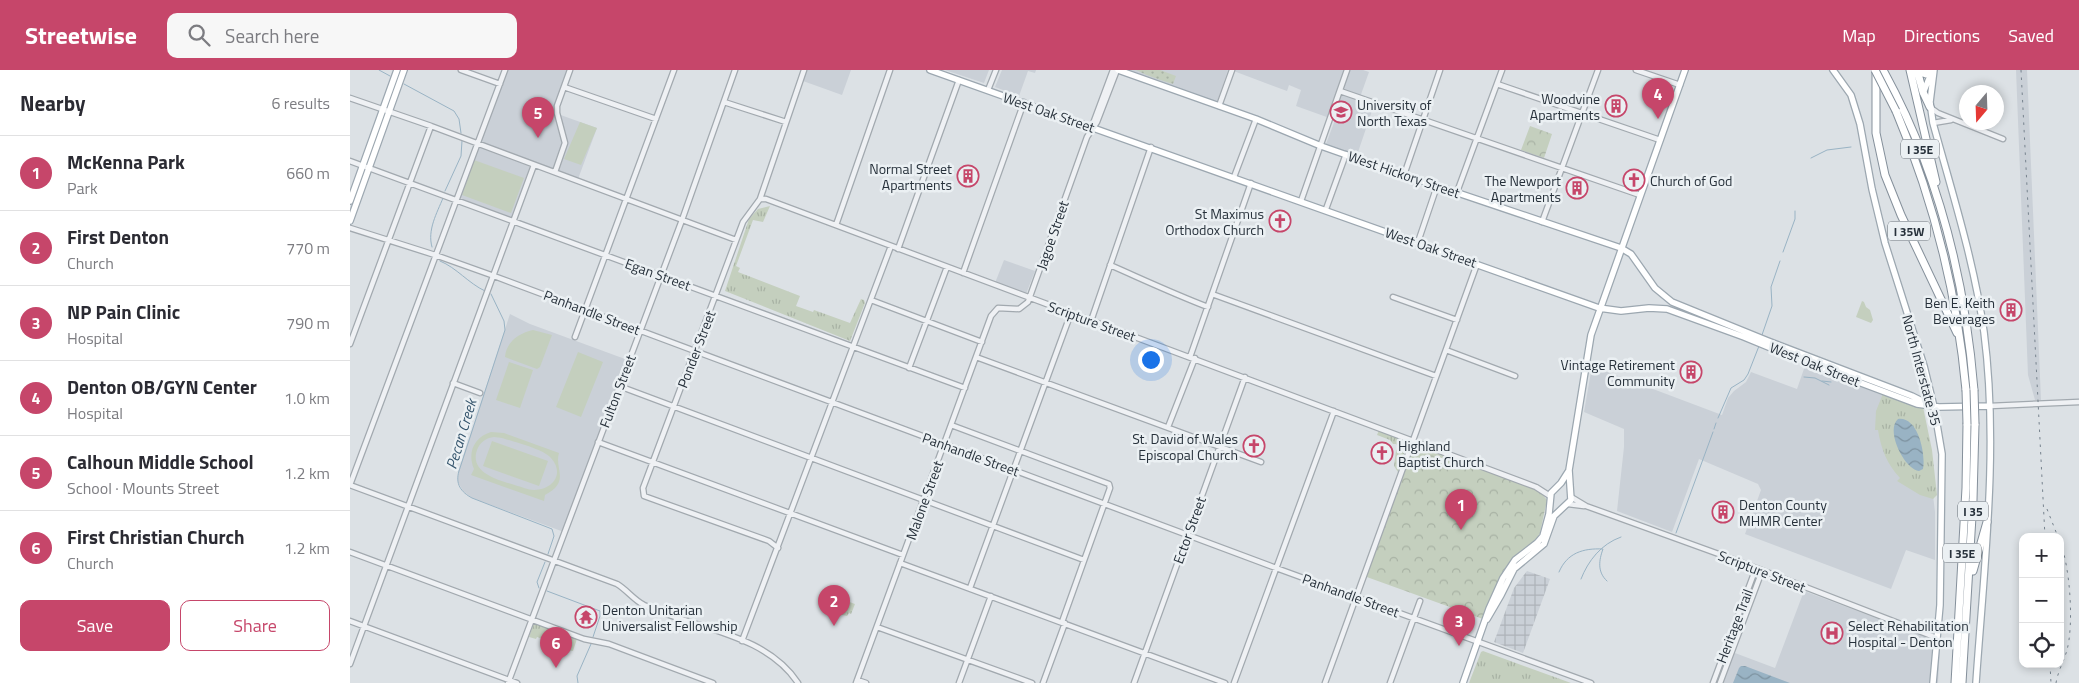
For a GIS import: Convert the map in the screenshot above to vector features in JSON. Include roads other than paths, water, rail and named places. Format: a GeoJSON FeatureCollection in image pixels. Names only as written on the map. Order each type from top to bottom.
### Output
{"type":"FeatureCollection","features":[{"type":"Feature","properties":{"kind":"highway","name":"I 35E"},"geometry":{"type":"LineString","coordinates":[[1875,70],[1896,111],[1937,225],[1953,293],[1970,390]]}},
{"type":"Feature","properties":{"kind":"highway","name":"I 35W"},"geometry":{"type":"LineString","coordinates":[[1875,70],[1876,126],[1885,175],[1901,215],[1960,338]]}},
{"type":"Feature","properties":{"kind":"highway","name":"I 35E"},"geometry":{"type":"LineString","coordinates":[[1883,70],[1919,148],[1943,219]]}},
{"type":"Feature","properties":{"kind":"highway","name":"I 35W"},"geometry":{"type":"LineString","coordinates":[[1910,70],[1943,219]]}},
{"type":"Feature","properties":{"kind":"highway"},"geometry":{"type":"LineString","coordinates":[[1917,70],[1926,74],[1933,70]]}},
{"type":"Feature","properties":{"kind":"highway"},"geometry":{"type":"LineString","coordinates":[[1917,70],[1923,92],[1930,107]]}},
{"type":"Feature","properties":{"kind":"highway","name":"I 35"},"geometry":{"type":"LineString","coordinates":[[1943,219],[1964,313],[1974,474],[1962,683]]}},
{"type":"Feature","properties":{"kind":"highway","name":"I 35E"},"geometry":{"type":"LineString","coordinates":[[1955,683],[1971,424]]}},
{"type":"Feature","properties":{"kind":"highway"},"geometry":{"type":"LineString","coordinates":[[1968,598],[1973,568],[1987,522]]}},
{"type":"Feature","properties":{"kind":"main road"},"geometry":{"type":"LineString","coordinates":[[350,221],[370,168],[397,70]]}},
{"type":"Feature","properties":{"kind":"main road"},"geometry":{"type":"LineString","coordinates":[[350,202],[363,166],[404,70]]}},
{"type":"Feature","properties":{"kind":"main road","name":"West Oak Street"},"geometry":{"type":"LineString","coordinates":[[930,70],[1301,200],[1600,308],[1621,311],[1649,308],[1667,309],[1744,336],[1806,363],[1901,394]]}},
{"type":"Feature","properties":{"kind":"main road","name":"West Hickory Street"},"geometry":{"type":"LineString","coordinates":[[1117,70],[1256,119],[1321,146],[1631,254],[1655,288],[1672,302]]}},
{"type":"Feature","properties":{"kind":"main road"},"geometry":{"type":"LineString","coordinates":[[1487,619],[1514,569],[1544,544],[1554,516],[1558,510],[1566,505],[1571,495],[1569,470],[1590,340],[1685,70]]}},
{"type":"Feature","properties":{"kind":"main road","name":"North Interstate 35"},"geometry":{"type":"LineString","coordinates":[[1833,70],[1848,90],[1860,124],[1871,184],[1885,243],[1924,366],[1934,407],[1942,454],[1940,605],[1933,683]]}},
{"type":"Feature","properties":{"kind":"main road"},"geometry":{"type":"LineString","coordinates":[[1933,70],[1923,92],[1933,123]]}},
{"type":"Feature","properties":{"kind":"main road"},"geometry":{"type":"LineString","coordinates":[[1933,70],[1930,107],[1973,272],[1984,332],[1990,406],[1991,451],[1976,683]]}},
{"type":"Feature","properties":{"kind":"main road"},"geometry":{"type":"LineString","coordinates":[[1667,309],[1672,302]]}},
{"type":"Feature","properties":{"kind":"main road","name":"West Oak Street"},"geometry":{"type":"LineString","coordinates":[[1672,302],[1901,394],[1917,404],[1934,407],[1990,406]]}},
{"type":"Feature","properties":{"kind":"main road"},"geometry":{"type":"LineString","coordinates":[[1463,683],[1507,570],[1515,560],[1543,536],[1555,488],[1569,470]]}},
{"type":"Feature","properties":{"kind":"main road"},"geometry":{"type":"LineString","coordinates":[[1555,488],[1563,487],[1571,495]]}},
{"type":"Feature","properties":{"kind":"main road"},"geometry":{"type":"LineString","coordinates":[[1551,499],[1558,507],[1566,505]]}},
{"type":"Feature","properties":{"kind":"street"},"geometry":{"type":"LineString","coordinates":[[461,70],[500,84]]}},
{"type":"Feature","properties":{"kind":"street"},"geometry":{"type":"LineString","coordinates":[[505,70],[476,143],[350,485],[617,584],[648,606],[742,641],[774,657],[798,683]]}},
{"type":"Feature","properties":{"kind":"street"},"geometry":{"type":"LineString","coordinates":[[555,172],[566,143],[557,113],[570,70]]}},
{"type":"Feature","properties":{"kind":"street"},"geometry":{"type":"LineString","coordinates":[[575,337],[674,70]]}},
{"type":"Feature","properties":{"kind":"street","name":"Fulton Street"},"geometry":{"type":"LineString","coordinates":[[508,682],[682,220],[735,70]]}},
{"type":"Feature","properties":{"kind":"street","name":"Ponder Street"},"geometry":{"type":"LineString","coordinates":[[778,548],[769,541],[644,496],[643,488],[736,240],[746,216],[760,199],[804,70]]}},
{"type":"Feature","properties":{"kind":"street"},"geometry":{"type":"LineString","coordinates":[[836,225],[890,70]]}},
{"type":"Feature","properties":{"kind":"street"},"geometry":{"type":"LineString","coordinates":[[988,90],[996,70]]}},
{"type":"Feature","properties":{"kind":"street"},"geometry":{"type":"LineString","coordinates":[[1093,127],[1113,70]]}},
{"type":"Feature","properties":{"kind":"street"},"geometry":{"type":"LineString","coordinates":[[1093,127],[1117,70]]}},
{"type":"Feature","properties":{"kind":"street"},"geometry":{"type":"LineString","coordinates":[[1219,106],[1232,70]]}},
{"type":"Feature","properties":{"kind":"street"},"geometry":{"type":"LineString","coordinates":[[1301,200],[1347,70]]}},
{"type":"Feature","properties":{"kind":"street"},"geometry":{"type":"LineString","coordinates":[[1404,174],[1440,70]]}},
{"type":"Feature","properties":{"kind":"street"},"geometry":{"type":"LineString","coordinates":[[1457,192],[1502,70]]}},
{"type":"Feature","properties":{"kind":"street"},"geometry":{"type":"LineString","coordinates":[[1542,222],[1598,70]]}},
{"type":"Feature","properties":{"kind":"street"},"geometry":{"type":"LineString","coordinates":[[1636,70],[1680,85]]}},
{"type":"Feature","properties":{"kind":"street"},"geometry":{"type":"LineString","coordinates":[[898,249],[959,80]]}},
{"type":"Feature","properties":{"kind":"street"},"geometry":{"type":"LineString","coordinates":[[1497,84],[1660,140]]}},
{"type":"Feature","properties":{"kind":"street"},"geometry":{"type":"LineString","coordinates":[[564,87],[656,119]]}},
{"type":"Feature","properties":{"kind":"street"},"geometry":{"type":"LineString","coordinates":[[1340,91],[1640,195]]}},
{"type":"Feature","properties":{"kind":"street"},"geometry":{"type":"LineString","coordinates":[[350,98],[431,126],[736,240]]}},
{"type":"Feature","properties":{"kind":"street"},"geometry":{"type":"LineString","coordinates":[[724,102],[786,122]]}},
{"type":"Feature","properties":{"kind":"street"},"geometry":{"type":"LineString","coordinates":[[963,273],[1024,102]]}},
{"type":"Feature","properties":{"kind":"street"},"geometry":{"type":"LineString","coordinates":[[1930,107],[1935,112],[2003,139]]}},
{"type":"Feature","properties":{"kind":"street"},"geometry":{"type":"LineString","coordinates":[[1234,177],[1256,119]]}},
{"type":"Feature","properties":{"kind":"street"},"geometry":{"type":"LineString","coordinates":[[1933,123],[1943,120],[1954,120]]}},
{"type":"Feature","properties":{"kind":"street"},"geometry":{"type":"LineString","coordinates":[[350,344],[431,126]]}},
{"type":"Feature","properties":{"kind":"street","name":"Jagoe Street"},"geometry":{"type":"LineString","coordinates":[[1030,298],[1087,137],[1093,127]]}},
{"type":"Feature","properties":{"kind":"street"},"geometry":{"type":"LineString","coordinates":[[1091,320],[1151,147]]}},
{"type":"Feature","properties":{"kind":"street"},"geometry":{"type":"LineString","coordinates":[[1326,209],[1346,154]]}},
{"type":"Feature","properties":{"kind":"street","name":"Egan Street"},"geometry":{"type":"LineString","coordinates":[[350,161],[965,388]]}},
{"type":"Feature","properties":{"kind":"street"},"geometry":{"type":"LineString","coordinates":[[350,664],[534,164]]}},
{"type":"Feature","properties":{"kind":"street"},"geometry":{"type":"LineString","coordinates":[[1168,427],[1251,183]]}},
{"type":"Feature","properties":{"kind":"street"},"geometry":{"type":"LineString","coordinates":[[1418,242],[1437,186]]}},
{"type":"Feature","properties":{"kind":"street","name":"Scripture Street"},"geometry":{"type":"LineString","coordinates":[[760,199],[766,199],[1536,487],[1555,488]]}},
{"type":"Feature","properties":{"kind":"street","name":"Panhandle Street"},"geometry":{"type":"LineString","coordinates":[[350,228],[389,239],[494,276],[1276,568],[1591,683]]}},
{"type":"Feature","properties":{"kind":"street"},"geometry":{"type":"LineString","coordinates":[[742,641],[891,246]]}},
{"type":"Feature","properties":{"kind":"street"},"geometry":{"type":"LineString","coordinates":[[1325,683],[1478,263]]}},
{"type":"Feature","properties":{"kind":"street"},"geometry":{"type":"LineString","coordinates":[[1110,265],[1137,276],[1156,287],[1208,307]]}},
{"type":"Feature","properties":{"kind":"street"},"geometry":{"type":"LineString","coordinates":[[909,368],[947,267]]}},
{"type":"Feature","properties":{"kind":"street"},"geometry":{"type":"LineString","coordinates":[[1212,294],[1436,376]]}},
{"type":"Feature","properties":{"kind":"street"},"geometry":{"type":"LineString","coordinates":[[1393,297],[1457,320]]}},
{"type":"Feature","properties":{"kind":"street","name":"Malone Street"},"geometry":{"type":"LineString","coordinates":[[856,681],[991,316],[995,310],[1001,307],[1022,308],[1030,298]]}},
{"type":"Feature","properties":{"kind":"street"},"geometry":{"type":"LineString","coordinates":[[871,300],[982,342]]}},
{"type":"Feature","properties":{"kind":"street"},"geometry":{"type":"LineString","coordinates":[[970,588],[1071,313]]}},
{"type":"Feature","properties":{"kind":"street"},"geometry":{"type":"LineString","coordinates":[[1446,350],[1515,376]]}},
{"type":"Feature","properties":{"kind":"street"},"geometry":{"type":"LineString","coordinates":[[976,357],[1261,462]]}},
{"type":"Feature","properties":{"kind":"street","name":"Ector Street"},"geometry":{"type":"LineString","coordinates":[[1134,683],[1245,378]]}},
{"type":"Feature","properties":{"kind":"street"},"geometry":{"type":"LineString","coordinates":[[453,383],[480,394]]}},
{"type":"Feature","properties":{"kind":"street"},"geometry":{"type":"LineString","coordinates":[[619,386],[1084,560]]}},
{"type":"Feature","properties":{"kind":"street","name":"West Oak Street"},"geometry":{"type":"LineString","coordinates":[[1990,406],[2079,402]]}},
{"type":"Feature","properties":{"kind":"street"},"geometry":{"type":"LineString","coordinates":[[1234,683],[1334,411]]}},
{"type":"Feature","properties":{"kind":"street"},"geometry":{"type":"LineString","coordinates":[[951,425],[1109,484],[1110,488],[1105,504],[1084,560],[1043,683]]}},
{"type":"Feature","properties":{"kind":"street"},"geometry":{"type":"LineString","coordinates":[[598,442],[903,555]]}},
{"type":"Feature","properties":{"kind":"street","name":"Scripture Street"},"geometry":{"type":"LineString","coordinates":[[1536,487],[1551,499]]}},
{"type":"Feature","properties":{"kind":"street","name":"Scripture Street"},"geometry":{"type":"LineString","coordinates":[[1571,495],[1586,506],[1756,568],[1936,638]]}},
{"type":"Feature","properties":{"kind":"street","name":"Scripture Street"},"geometry":{"type":"LineString","coordinates":[[1566,505],[1586,506]]}},
{"type":"Feature","properties":{"kind":"street"},"geometry":{"type":"LineString","coordinates":[[350,552],[584,639],[609,644],[713,683]]}},
{"type":"Feature","properties":{"kind":"street"},"geometry":{"type":"LineString","coordinates":[[900,563],[1225,683]]}},
{"type":"Feature","properties":{"kind":"street","name":"Heritage Trail"},"geometry":{"type":"LineString","coordinates":[[1720,683],[1756,568]]}},
{"type":"Feature","properties":{"kind":"street","name":"Heritage Trail"},"geometry":{"type":"LineString","coordinates":[[1713,683],[1762,571]]}},
{"type":"Feature","properties":{"kind":"street"},"geometry":{"type":"LineString","coordinates":[[959,683],[991,596]]}},
{"type":"Feature","properties":{"kind":"street"},"geometry":{"type":"LineString","coordinates":[[1390,683],[1420,601]]}},
{"type":"Feature","properties":{"kind":"street"},"geometry":{"type":"LineString","coordinates":[[350,621],[508,682],[517,683]]}},
{"type":"Feature","properties":{"kind":"street"},"geometry":{"type":"LineString","coordinates":[[877,626],[1032,683]]}},
{"type":"Feature","properties":{"kind":"street"},"geometry":{"type":"LineString","coordinates":[[856,681],[866,683]]}},
{"type":"Feature","properties":{"kind":"water"},"geometry":{"type":"Polygon","coordinates":[[[1898,419],[1911,423],[1919,437],[1924,462],[1923,469],[1919,471],[1913,469],[1908,464],[1898,448],[1894,431],[1898,419]]]}},
{"type":"Feature","properties":{"kind":"water"},"geometry":{"type":"Polygon","coordinates":[[[1741,666],[1745,666],[1790,683],[1733,683],[1741,666]]]}},
{"type":"Feature","properties":{"kind":"waterway","name":"Pecan Creek"},"geometry":{"type":"LineString","coordinates":[[379,70],[390,76]]}},
{"type":"Feature","properties":{"kind":"waterway","name":"Pecan Creek"},"geometry":{"type":"LineString","coordinates":[[404,84],[454,111],[459,119],[461,133]]}},
{"type":"Feature","properties":{"kind":"waterway","name":"Pecan Creek"},"geometry":{"type":"LineString","coordinates":[[445,191],[461,156],[462,141]]}},
{"type":"Feature","properties":{"kind":"waterway"},"geometry":{"type":"LineString","coordinates":[[1811,158],[1827,150],[1851,147]]}},
{"type":"Feature","properties":{"kind":"waterway","name":"Pecan Creek"},"geometry":{"type":"LineString","coordinates":[[432,247],[432,228],[443,198]]}},
{"type":"Feature","properties":{"kind":"waterway"},"geometry":{"type":"LineString","coordinates":[[1783,252],[1795,219],[1795,211]]}},
{"type":"Feature","properties":{"kind":"waterway","name":"Pecan Creek"},"geometry":{"type":"LineString","coordinates":[[440,261],[485,291]]}},
{"type":"Feature","properties":{"kind":"waterway"},"geometry":{"type":"LineString","coordinates":[[1762,335],[1772,306],[1771,287],[1780,261]]}},
{"type":"Feature","properties":{"kind":"waterway","name":"Pecan Creek"},"geometry":{"type":"LineString","coordinates":[[491,294],[504,321],[505,330],[459,471],[458,484],[472,498],[552,529],[554,536],[548,554]]}},
{"type":"Feature","properties":{"kind":"waterway"},"geometry":{"type":"LineString","coordinates":[[1718,418],[1731,388],[1744,380],[1748,374],[1759,346]]}},
{"type":"Feature","properties":{"kind":"waterway"},"geometry":{"type":"LineString","coordinates":[[1804,377],[1815,378],[1829,385]]}},
{"type":"Feature","properties":{"kind":"waterway"},"geometry":{"type":"LineString","coordinates":[[1822,381],[1831,382]]}},
{"type":"Feature","properties":{"kind":"waterway"},"geometry":{"type":"LineString","coordinates":[[1714,429],[1716,423]]}},
{"type":"Feature","properties":{"kind":"waterway"},"geometry":{"type":"LineString","coordinates":[[1676,533],[1713,432]]}},
{"type":"Feature","properties":{"kind":"waterway"},"geometry":{"type":"LineString","coordinates":[[1581,579],[1587,566],[1596,554],[1607,544],[1621,537]]}},
{"type":"Feature","properties":{"kind":"waterway"},"geometry":{"type":"LineString","coordinates":[[1559,572],[1566,560],[1576,553],[1603,549],[1600,570],[1607,581]]}},
{"type":"Feature","properties":{"kind":"waterway","name":"Pecan Creek"},"geometry":{"type":"LineString","coordinates":[[539,588],[537,582],[545,562]]}},
{"type":"Feature","properties":{"kind":"waterway","name":"Pecan Creek"},"geometry":{"type":"LineString","coordinates":[[547,591],[600,611],[593,637]]}},
{"type":"Feature","properties":{"kind":"waterway","name":"Pecan Creek"},"geometry":{"type":"LineString","coordinates":[[578,683],[577,676],[591,644]]}},
{"type":"Feature","properties":{"kind":"railway"},"geometry":{"type":"LineString","coordinates":[[2021,70],[2045,533]]}},
{"type":"Feature","properties":{"kind":"railway"},"geometry":{"type":"LineString","coordinates":[[2047,509],[2056,533]]}},
{"type":"Feature","properties":{"kind":"railway"},"geometry":{"type":"LineString","coordinates":[[2056,683],[2067,650],[2070,626],[2070,595],[2064,556]]}},
{"type":"Feature","properties":{"kind":"railway"},"geometry":{"type":"LineString","coordinates":[[2050,668],[2051,683]]}},
{"type":"Feature","properties":{"kind":"place","name":"Woodvine Apartments"},"geometry":{"type":"Point","coordinates":[1616,106]}},
{"type":"Feature","properties":{"kind":"place","name":"University of North Texas"},"geometry":{"type":"Point","coordinates":[1341,112]}},
{"type":"Feature","properties":{"kind":"place","name":"Denton OB/GYN Center"},"geometry":{"type":"Point","coordinates":[1658,119]}},
{"type":"Feature","properties":{"kind":"place","name":"Calhoun Middle School"},"geometry":{"type":"Point","coordinates":[538,138]}},
{"type":"Feature","properties":{"kind":"place","name":"Normal Street Apartments"},"geometry":{"type":"Point","coordinates":[968,176]}},
{"type":"Feature","properties":{"kind":"place","name":"Church of God"},"geometry":{"type":"Point","coordinates":[1634,180]}},
{"type":"Feature","properties":{"kind":"place","name":"The Newport Apartments"},"geometry":{"type":"Point","coordinates":[1577,188]}},
{"type":"Feature","properties":{"kind":"place","name":"St Maximus Orthodox Church"},"geometry":{"type":"Point","coordinates":[1280,221]}},
{"type":"Feature","properties":{"kind":"place","name":"Ben E. Keith Beverages"},"geometry":{"type":"Point","coordinates":[2011,310]}},
{"type":"Feature","properties":{"kind":"place","name":"Vintage Retirement Community"},"geometry":{"type":"Point","coordinates":[1691,372]}},
{"type":"Feature","properties":{"kind":"place","name":"St. David of Wales Episcopal Church"},"geometry":{"type":"Point","coordinates":[1254,446]}},
{"type":"Feature","properties":{"kind":"place","name":"Highland Baptist Church"},"geometry":{"type":"Point","coordinates":[1382,453]}},
{"type":"Feature","properties":{"kind":"place","name":"Denton County MHMR Center"},"geometry":{"type":"Point","coordinates":[1723,512]}},
{"type":"Feature","properties":{"kind":"place","name":"McKenna Park"},"geometry":{"type":"Point","coordinates":[1461,530]}},
{"type":"Feature","properties":{"kind":"place","name":"Denton Unitarian Universalist Fellowship"},"geometry":{"type":"Point","coordinates":[586,617]}},
{"type":"Feature","properties":{"kind":"place","name":"First Denton"},"geometry":{"type":"Point","coordinates":[834,626]}},
{"type":"Feature","properties":{"kind":"place","name":"Select Rehabilitation Hospital - Denton"},"geometry":{"type":"Point","coordinates":[1832,633]}},
{"type":"Feature","properties":{"kind":"place","name":"NP Pain Clinic"},"geometry":{"type":"Point","coordinates":[1459,646]}},
{"type":"Feature","properties":{"kind":"place","name":"First Christian Church"},"geometry":{"type":"Point","coordinates":[556,668]}}]}
